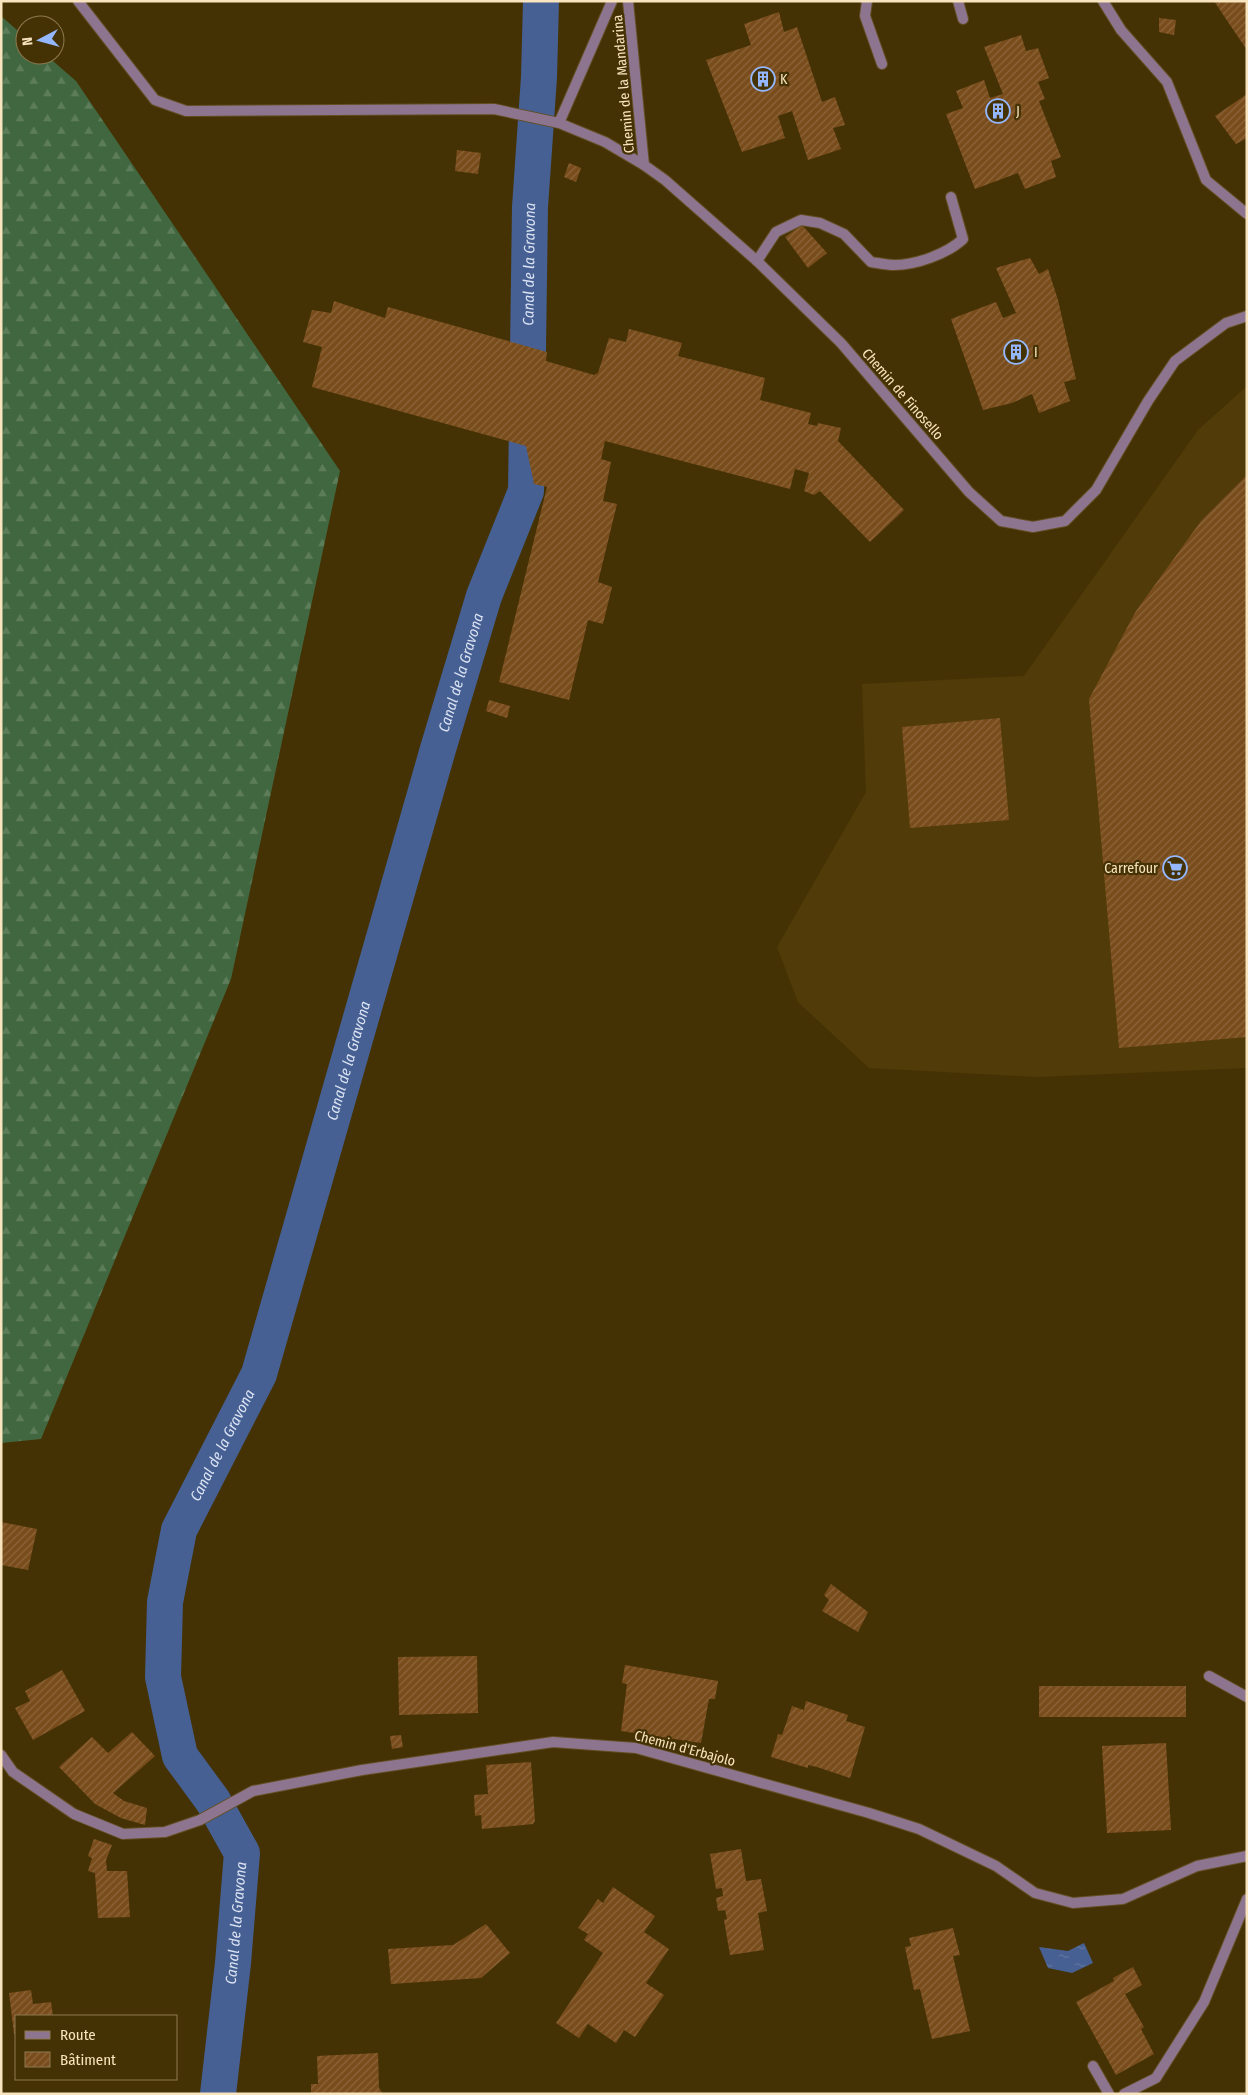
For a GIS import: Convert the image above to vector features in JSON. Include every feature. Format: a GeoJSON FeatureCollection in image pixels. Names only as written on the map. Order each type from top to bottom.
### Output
{"type":"FeatureCollection","features":[{"type":"Feature","properties":{"kind":"street","name":"Chemin de Finosello"},"geometry":{"type":"LineString","coordinates":[[78,1],[155,100],[186,111],[494,109],[559,123],[605,142],[665,180],[757,261],[841,343],[969,492],[1001,521],[1033,527],[1065,521],[1096,490],[1148,401],[1175,361],[1226,324],[1247,316]]}},
{"type":"Feature","properties":{"kind":"street","name":"Chemin de la Mandarina"},"geometry":{"type":"LineString","coordinates":[[559,123],[612,1]]}},
{"type":"Feature","properties":{"kind":"street","name":"Chemin de la Mandarina"},"geometry":{"type":"LineString","coordinates":[[628,1],[644,165]]}},
{"type":"Feature","properties":{"kind":"street"},"geometry":{"type":"LineString","coordinates":[[867,1],[865,16],[882,64]]}},
{"type":"Feature","properties":{"kind":"street"},"geometry":{"type":"LineString","coordinates":[[958,1],[963,19]]}},
{"type":"Feature","properties":{"kind":"street"},"geometry":{"type":"LineString","coordinates":[[1103,1],[1121,30],[1167,82],[1206,180],[1247,214]]}},
{"type":"Feature","properties":{"kind":"street"},"geometry":{"type":"LineString","coordinates":[[757,261],[776,232],[801,220],[820,223],[844,234],[871,262],[895,265],[930,258],[954,248],[963,239],[951,197]]}},
{"type":"Feature","properties":{"kind":"street"},"geometry":{"type":"LineString","coordinates":[[1209,1676],[1247,1698]]}},
{"type":"Feature","properties":{"kind":"street","name":"Chemin d'Erbajolo"},"geometry":{"type":"LineString","coordinates":[[1,1755],[13,1772],[74,1814],[123,1834],[165,1832],[200,1820],[253,1791],[362,1770],[553,1742],[636,1748],[919,1829],[996,1866],[1035,1893],[1073,1903],[1123,1899],[1197,1866],[1247,1856]]}},
{"type":"Feature","properties":{"kind":"street"},"geometry":{"type":"LineString","coordinates":[[1124,2094],[1156,2078],[1204,2002],[1247,1899]]}},
{"type":"Feature","properties":{"kind":"street"},"geometry":{"type":"LineString","coordinates":[[1093,2066],[1110,2094]]}},
{"type":"Feature","properties":{"kind":"shaded area"},"geometry":{"type":"Polygon","coordinates":[[[1247,386],[1247,1068],[1037,1077],[869,1068],[798,1002],[777,947],[866,792],[862,684],[1024,676],[1198,430],[1247,386]]]}},
{"type":"Feature","properties":{"kind":"green space"},"geometry":{"type":"Polygon","coordinates":[[[1,16],[15,28],[15,65],[58,65],[76,81],[340,471],[231,979],[41,1439],[1,1443],[1,16]]]}},
{"type":"Feature","properties":{"kind":"water"},"geometry":{"type":"Polygon","coordinates":[[[1084,1943],[1093,1963],[1072,1973],[1048,1968],[1039,1947],[1068,1951],[1084,1943]]]}},
{"type":"Feature","properties":{"kind":"building"},"geometry":{"type":"Polygon","coordinates":[[[1214,1],[1247,1],[1247,50],[1230,25],[1214,1]]]}},
{"type":"Feature","properties":{"kind":"building","name":"K"},"geometry":{"type":"Polygon","coordinates":[[[779,12],[784,32],[797,27],[822,102],[835,97],[845,125],[833,128],[841,149],[808,160],[792,111],[778,116],[785,138],[742,152],[706,60],[751,45],[744,24],[779,12]]]}},
{"type":"Feature","properties":{"kind":"building"},"geometry":{"type":"Polygon","coordinates":[[[1159,18],[1176,20],[1174,35],[1159,32],[1159,18]]]}},
{"type":"Feature","properties":{"kind":"building","name":"J"},"geometry":{"type":"Polygon","coordinates":[[[1021,35],[1026,51],[1038,48],[1049,78],[1038,82],[1045,99],[1039,101],[1061,157],[1051,161],[1056,177],[1025,189],[1018,173],[975,189],[946,114],[963,108],[956,91],[984,80],[990,98],[1003,94],[984,47],[1021,35]]]}},
{"type":"Feature","properties":{"kind":"building"},"geometry":{"type":"Polygon","coordinates":[[[1247,94],[1247,138],[1236,144],[1215,116],[1247,94]]]}},
{"type":"Feature","properties":{"kind":"building"},"geometry":{"type":"Polygon","coordinates":[[[457,150],[481,153],[478,174],[455,171],[457,150]]]}},
{"type":"Feature","properties":{"kind":"building"},"geometry":{"type":"Polygon","coordinates":[[[569,163],[581,168],[576,182],[564,177],[569,163]]]}},
{"type":"Feature","properties":{"kind":"building"},"geometry":{"type":"Polygon","coordinates":[[[802,225],[827,253],[808,268],[785,237],[802,225]]]}},
{"type":"Feature","properties":{"kind":"building","name":"I"},"geometry":{"type":"Polygon","coordinates":[[[1030,258],[1039,274],[1048,269],[1058,300],[1076,379],[1064,382],[1070,401],[1039,413],[1032,394],[1012,403],[983,410],[951,319],[996,302],[1003,318],[1016,313],[996,268],[1030,258]]]}},
{"type":"Feature","properties":{"kind":"building"},"geometry":{"type":"Polygon","coordinates":[[[334,301],[385,318],[388,307],[547,352],[546,361],[594,375],[598,373],[609,338],[626,342],[629,329],[682,343],[678,356],[765,378],[760,400],[811,413],[808,424],[817,426],[818,423],[841,428],[838,441],[904,510],[870,542],[820,491],[814,495],[804,491],[809,473],[795,469],[790,489],[605,441],[601,459],[611,462],[603,501],[617,504],[598,582],[612,587],[603,624],[588,620],[569,700],[499,682],[547,487],[534,484],[526,446],[312,387],[322,347],[303,342],[312,310],[331,313],[334,301]]]}},
{"type":"Feature","properties":{"kind":"building","name":"Carrefour"},"geometry":{"type":"Polygon","coordinates":[[[1247,475],[1247,1037],[1119,1048],[1089,699],[1136,611],[1201,521],[1247,475]]]}},
{"type":"Feature","properties":{"kind":"building"},"geometry":{"type":"Polygon","coordinates":[[[489,700],[510,706],[507,718],[486,711],[489,700]]]}},
{"type":"Feature","properties":{"kind":"building"},"geometry":{"type":"Polygon","coordinates":[[[1000,718],[1009,820],[910,828],[902,727],[1000,718]]]}},
{"type":"Feature","properties":{"kind":"building"},"geometry":{"type":"Polygon","coordinates":[[[1,1522],[37,1529],[28,1570],[1,1565],[1,1522]]]}},
{"type":"Feature","properties":{"kind":"building"},"geometry":{"type":"Polygon","coordinates":[[[831,1584],[868,1612],[858,1632],[822,1611],[829,1600],[824,1595],[831,1584]]]}},
{"type":"Feature","properties":{"kind":"building"},"geometry":{"type":"Polygon","coordinates":[[[477,1656],[478,1713],[399,1715],[398,1657],[477,1656]]]}},
{"type":"Feature","properties":{"kind":"building"},"geometry":{"type":"Polygon","coordinates":[[[625,1665],[718,1681],[715,1699],[709,1699],[701,1743],[621,1731],[627,1684],[622,1683],[625,1665]]]}},
{"type":"Feature","properties":{"kind":"building"},"geometry":{"type":"Polygon","coordinates":[[[62,1670],[85,1711],[33,1740],[15,1708],[30,1701],[25,1691],[62,1670]]]}},
{"type":"Feature","properties":{"kind":"building"},"geometry":{"type":"Polygon","coordinates":[[[1039,1686],[1186,1686],[1186,1717],[1039,1717],[1039,1686]]]}},
{"type":"Feature","properties":{"kind":"building"},"geometry":{"type":"Polygon","coordinates":[[[806,1701],[848,1715],[846,1721],[865,1727],[850,1778],[817,1767],[808,1765],[808,1768],[771,1757],[778,1734],[782,1735],[792,1706],[804,1710],[806,1701]]]}},
{"type":"Feature","properties":{"kind":"building"},"geometry":{"type":"Polygon","coordinates":[[[132,1732],[155,1756],[113,1793],[124,1801],[147,1808],[145,1825],[121,1818],[95,1804],[59,1767],[92,1737],[108,1753],[132,1732]]]}},
{"type":"Feature","properties":{"kind":"building"},"geometry":{"type":"Polygon","coordinates":[[[401,1735],[403,1747],[392,1749],[390,1736],[401,1735]]]}},
{"type":"Feature","properties":{"kind":"building"},"geometry":{"type":"Polygon","coordinates":[[[1166,1743],[1171,1830],[1107,1833],[1102,1746],[1166,1743]]]}},
{"type":"Feature","properties":{"kind":"building"},"geometry":{"type":"Polygon","coordinates":[[[531,1762],[535,1821],[533,1824],[482,1829],[481,1815],[475,1816],[474,1795],[488,1794],[486,1765],[531,1762]]]}},
{"type":"Feature","properties":{"kind":"building"},"geometry":{"type":"Polygon","coordinates":[[[94,1839],[112,1845],[106,1860],[107,1871],[127,1871],[130,1917],[98,1918],[95,1873],[88,1871],[92,1858],[88,1856],[94,1839]]]}},
{"type":"Feature","properties":{"kind":"building"},"geometry":{"type":"Polygon","coordinates":[[[741,1849],[746,1881],[761,1879],[767,1911],[758,1913],[764,1950],[730,1955],[724,1920],[727,1919],[725,1910],[718,1911],[716,1898],[723,1896],[722,1888],[716,1889],[710,1854],[741,1849]]]}},
{"type":"Feature","properties":{"kind":"building"},"geometry":{"type":"Polygon","coordinates":[[[613,1887],[655,1916],[644,1932],[669,1949],[646,1983],[664,1995],[635,2037],[624,2030],[616,2043],[588,2024],[579,2038],[556,2023],[603,1953],[584,1940],[588,1934],[578,1928],[598,1899],[603,1903],[613,1887]]]}},
{"type":"Feature","properties":{"kind":"building"},"geometry":{"type":"Polygon","coordinates":[[[486,1924],[510,1953],[481,1978],[391,1984],[388,1949],[453,1945],[486,1924]]]}},
{"type":"Feature","properties":{"kind":"building"},"geometry":{"type":"Polygon","coordinates":[[[953,1928],[960,1955],[953,1956],[970,2031],[932,2039],[920,1989],[914,1990],[905,1947],[911,1946],[909,1938],[953,1928]]]}},
{"type":"Feature","properties":{"kind":"building"},"geometry":{"type":"Polygon","coordinates":[[[1133,1967],[1142,1985],[1125,1994],[1144,2027],[1141,2029],[1154,2054],[1116,2075],[1076,2002],[1114,1981],[1113,1978],[1133,1967]]]}},
{"type":"Feature","properties":{"kind":"building"},"geometry":{"type":"Polygon","coordinates":[[[31,1990],[33,2004],[51,2002],[53,2015],[15,2015],[14,2034],[9,1993],[31,1990]]]}},
{"type":"Feature","properties":{"kind":"building"},"geometry":{"type":"Polygon","coordinates":[[[378,2053],[379,2088],[383,2094],[311,2094],[311,2084],[318,2084],[317,2056],[378,2053]]]}},
{"type":"Feature","properties":{"kind":"waterway","name":"Canal de la Gravona"},"geometry":{"type":"LineString","coordinates":[[218,2094],[233,1963],[242,1853],[213,1801],[180,1756],[163,1677],[165,1602],[179,1530],[259,1374],[438,749],[484,596],[526,491],[530,207],[539,77],[541,1]]}},
{"type":"Feature","properties":{"kind":"place","name":"K"},"geometry":{"type":"Point","coordinates":[763,79]}},
{"type":"Feature","properties":{"kind":"place","name":"J"},"geometry":{"type":"Point","coordinates":[998,111]}},
{"type":"Feature","properties":{"kind":"place","name":"I"},"geometry":{"type":"Point","coordinates":[1016,352]}},
{"type":"Feature","properties":{"kind":"place","name":"Carrefour"},"geometry":{"type":"Point","coordinates":[1175,868]}}]}
